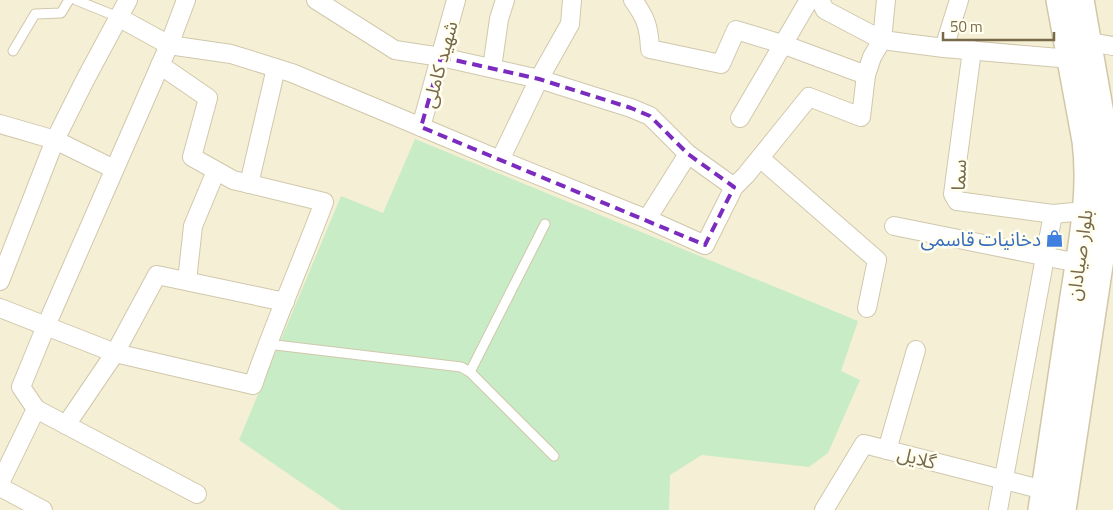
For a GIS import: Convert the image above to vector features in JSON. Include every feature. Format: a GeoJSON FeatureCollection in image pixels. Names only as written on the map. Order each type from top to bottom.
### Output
{"type":"FeatureCollection","features":[{"type":"Feature","properties":{"kind":"main road","name":"بلوار صیادان"},"geometry":{"type":"LineString","coordinates":[[1042,500],[1078,263],[1085,211],[1088,160],[1059,0]]}},
{"type":"Feature","properties":{"kind":"main road","name":"بلوار صیادان"},"geometry":{"type":"LineString","coordinates":[[1063,510],[1105,232],[1111,160],[1101,44],[1081,0]]}},
{"type":"Feature","properties":{"kind":"street"},"geometry":{"type":"LineString","coordinates":[[0,281],[55,140],[128,0]]}},
{"type":"Feature","properties":{"kind":"street"},"geometry":{"type":"LineString","coordinates":[[186,0],[160,65],[21,387],[36,409],[196,494]]}},
{"type":"Feature","properties":{"kind":"street"},"geometry":{"type":"LineString","coordinates":[[316,0],[395,50],[441,57],[539,79],[631,108],[650,116],[688,154],[734,187]]}},
{"type":"Feature","properties":{"kind":"street","name":"شهید کاملی"},"geometry":{"type":"LineString","coordinates":[[421,127],[456,0]]}},
{"type":"Feature","properties":{"kind":"street"},"geometry":{"type":"LineString","coordinates":[[492,68],[499,19],[506,0]]}},
{"type":"Feature","properties":{"kind":"street"},"geometry":{"type":"LineString","coordinates":[[500,160],[539,79],[570,24],[572,0]]}},
{"type":"Feature","properties":{"kind":"street"},"geometry":{"type":"LineString","coordinates":[[633,0],[645,17],[650,35],[650,49],[721,64],[736,30],[782,44],[866,75]]}},
{"type":"Feature","properties":{"kind":"street"},"geometry":{"type":"LineString","coordinates":[[740,118],[809,0]]}},
{"type":"Feature","properties":{"kind":"street"},"geometry":{"type":"LineString","coordinates":[[820,0],[825,10],[882,40],[944,48],[1071,59]]}},
{"type":"Feature","properties":{"kind":"street"},"geometry":{"type":"LineString","coordinates":[[118,17],[168,45],[231,54],[292,72],[500,160],[647,219],[704,245],[734,187],[809,97],[861,117],[866,75],[872,57],[882,40],[886,0]]}},
{"type":"Feature","properties":{"kind":"street"},"geometry":{"type":"LineString","coordinates":[[944,48],[959,0]]}},
{"type":"Feature","properties":{"kind":"street","name":"سما"},"geometry":{"type":"LineString","coordinates":[[972,50],[953,194],[957,201],[1053,214],[1085,211]]}},
{"type":"Feature","properties":{"kind":"street"},"geometry":{"type":"LineString","coordinates":[[0,308],[115,353],[253,385],[267,344],[302,261],[324,202],[233,180],[192,157],[208,98],[160,65]]}},
{"type":"Feature","properties":{"kind":"street"},"geometry":{"type":"LineString","coordinates":[[249,184],[276,68]]}},
{"type":"Feature","properties":{"kind":"street"},"geometry":{"type":"LineString","coordinates":[[0,124],[55,140],[114,169]]}},
{"type":"Feature","properties":{"kind":"street"},"geometry":{"type":"LineString","coordinates":[[647,219],[688,154]]}},
{"type":"Feature","properties":{"kind":"street"},"geometry":{"type":"LineString","coordinates":[[760,158],[877,260],[867,308]]}},
{"type":"Feature","properties":{"kind":"street"},"geometry":{"type":"LineString","coordinates":[[187,282],[194,226],[216,171]]}},
{"type":"Feature","properties":{"kind":"street"},"geometry":{"type":"LineString","coordinates":[[998,510],[1053,214]]}},
{"type":"Feature","properties":{"kind":"street"},"geometry":{"type":"LineString","coordinates":[[894,226],[1078,263]]}},
{"type":"Feature","properties":{"kind":"street"},"geometry":{"type":"LineString","coordinates":[[66,425],[115,353],[157,275],[285,302]]}},
{"type":"Feature","properties":{"kind":"street"},"geometry":{"type":"LineString","coordinates":[[887,450],[916,350]]}},
{"type":"Feature","properties":{"kind":"street"},"geometry":{"type":"LineString","coordinates":[[0,483],[36,409]]}},
{"type":"Feature","properties":{"kind":"street","name":"گلایل"},"geometry":{"type":"LineString","coordinates":[[824,510],[864,444],[1004,480],[1042,500]]}},
{"type":"Feature","properties":{"kind":"street"},"geometry":{"type":"LineString","coordinates":[[0,487],[43,510]]}},
{"type":"Feature","properties":{"kind":"lane"},"geometry":{"type":"LineString","coordinates":[[13,51],[35,14],[61,14],[69,0]]}},
{"type":"Feature","properties":{"kind":"lane"},"geometry":{"type":"LineString","coordinates":[[76,0],[118,17]]}},
{"type":"Feature","properties":{"kind":"lane"},"geometry":{"type":"LineString","coordinates":[[470,372],[546,224]]}},
{"type":"Feature","properties":{"kind":"lane"},"geometry":{"type":"LineString","coordinates":[[267,344],[461,367],[470,372],[554,456]]}},
{"type":"Feature","properties":{"kind":"highlighted area"},"geometry":{"type":"Polygon","coordinates":[[[441,57],[539,79],[631,108],[650,116],[688,154],[734,187],[705,245],[421,127],[441,57]]]}},
{"type":"Feature","properties":{"kind":"shaded area"},"geometry":{"type":"Polygon","coordinates":[[[0,0],[1113,0],[1113,510],[0,510],[0,0]]]}},
{"type":"Feature","properties":{"kind":"green space"},"geometry":{"type":"Polygon","coordinates":[[[415,139],[858,321],[841,371],[860,380],[828,453],[809,467],[702,455],[670,475],[669,510],[341,510],[239,440],[341,196],[383,213],[415,139]]]}},
{"type":"Feature","properties":{"kind":"place","name":"دخانیات قاسمی"},"geometry":{"type":"Point","coordinates":[1055,238]}}]}
